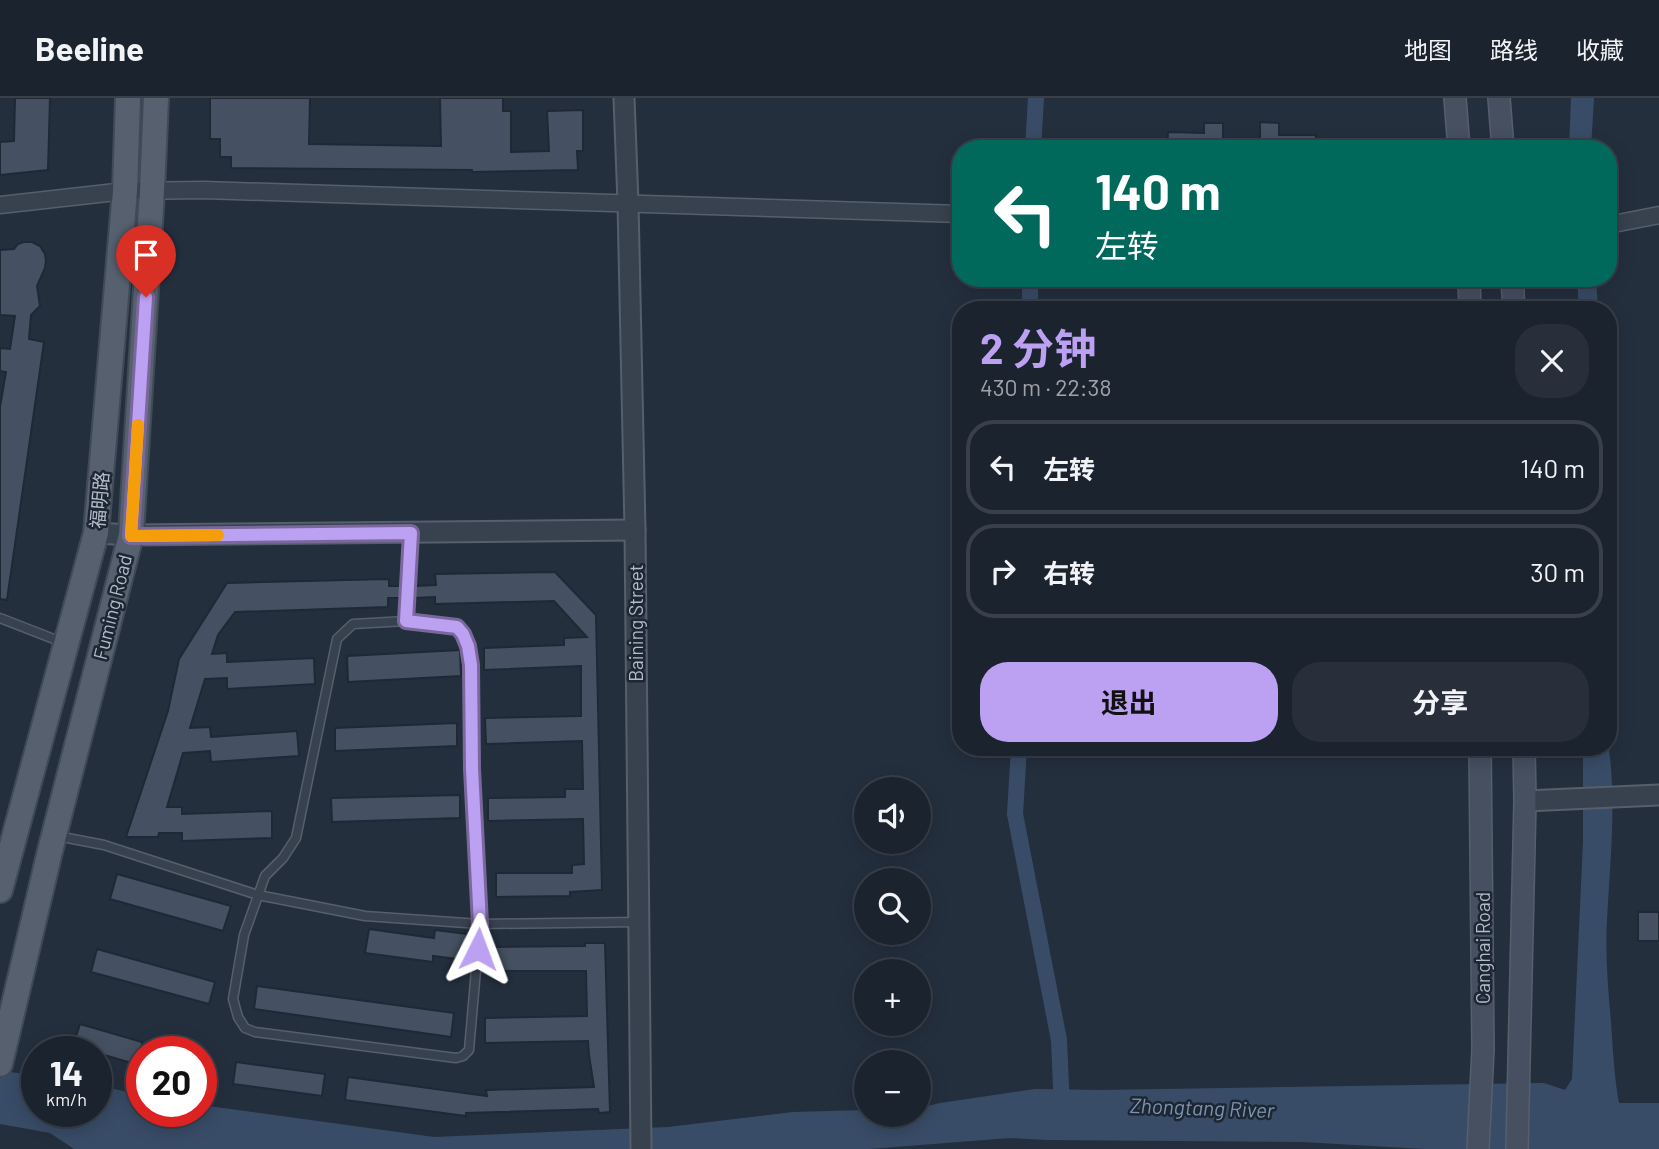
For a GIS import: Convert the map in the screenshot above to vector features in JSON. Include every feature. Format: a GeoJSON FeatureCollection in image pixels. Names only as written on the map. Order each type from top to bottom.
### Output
{"type":"FeatureCollection","features":[{"type":"Feature","properties":{"kind":"main road","name":"福明路"},"geometry":{"type":"LineString","coordinates":[[0,890],[96,533],[125,191],[128,98]]}},
{"type":"Feature","properties":{"kind":"main road","name":"Fuming Road"},"geometry":{"type":"LineString","coordinates":[[3,1052],[54,836],[131,536],[156,98]]}},
{"type":"Feature","properties":{"kind":"main road"},"geometry":{"type":"LineString","coordinates":[[1455,98],[1458,140]]}},
{"type":"Feature","properties":{"kind":"main road"},"geometry":{"type":"LineString","coordinates":[[1499,98],[1502,140]]}},
{"type":"Feature","properties":{"kind":"main road","name":"Canghai Road"},"geometry":{"type":"LineString","coordinates":[[1478,1149],[1483,1049],[1480,756]]}},
{"type":"Feature","properties":{"kind":"main road","name":"Canghai Road"},"geometry":{"type":"LineString","coordinates":[[1517,1149],[1524,756]]}},
{"type":"Feature","properties":{"kind":"street","name":"Baining Street"},"geometry":{"type":"LineString","coordinates":[[624,98],[635,530],[640,1149]]}},
{"type":"Feature","properties":{"kind":"street"},"geometry":{"type":"LineString","coordinates":[[0,205],[125,191],[204,190],[952,214]]}},
{"type":"Feature","properties":{"kind":"street"},"geometry":{"type":"LineString","coordinates":[[1617,223],[1659,215]]}},
{"type":"Feature","properties":{"kind":"street"},"geometry":{"type":"LineString","coordinates":[[96,533],[131,536],[635,530]]}},
{"type":"Feature","properties":{"kind":"street"},"geometry":{"type":"LineString","coordinates":[[1525,801],[1659,795]]}},
{"type":"Feature","properties":{"kind":"lane"},"geometry":{"type":"LineString","coordinates":[[406,621],[411,533]]}},
{"type":"Feature","properties":{"kind":"lane"},"geometry":{"type":"LineString","coordinates":[[0,618],[66,644]]}},
{"type":"Feature","properties":{"kind":"lane"},"geometry":{"type":"LineString","coordinates":[[406,621],[457,627],[468,646],[471,665],[472,769],[480,924],[469,1050],[456,1058],[268,1034],[245,1028],[238,1017],[233,999],[244,935],[258,895],[265,876],[283,858],[296,838],[337,639],[353,624],[406,621]]}},
{"type":"Feature","properties":{"kind":"lane"},"geometry":{"type":"LineString","coordinates":[[54,836],[104,845],[258,895],[365,916],[480,924],[638,922]]}},
{"type":"Feature","properties":{"kind":"water"},"geometry":{"type":"Polygon","coordinates":[[[1571,98],[1594,98],[1592,140],[1569,140],[1571,98]]]}},
{"type":"Feature","properties":{"kind":"water"},"geometry":{"type":"Polygon","coordinates":[[[1578,287],[1597,287],[1597,301],[1578,301],[1578,287]]]}},
{"type":"Feature","properties":{"kind":"water","name":"Zhongtang River"},"geometry":{"type":"Polygon","coordinates":[[[1583,756],[1610,756],[1612,809],[1606,933],[1616,1083],[1619,1103],[1659,1103],[1659,1149],[1425,1149],[1302,1142],[1010,1138],[869,1149],[74,1149],[50,1133],[0,1124],[0,1071],[21,1073],[21,1127],[112,1127],[112,1088],[126,1092],[126,1127],[217,1127],[217,1107],[434,1137],[668,1127],[793,1112],[854,1110],[854,1127],[931,1127],[931,1105],[1035,1089],[1544,1083],[1565,1090],[1572,1079],[1583,842],[1583,756]]]}},
{"type":"Feature","properties":{"kind":"building"},"geometry":{"type":"Polygon","coordinates":[[[15,98],[50,98],[48,170],[0,175],[0,142],[14,141],[15,98]]]}},
{"type":"Feature","properties":{"kind":"building"},"geometry":{"type":"Polygon","coordinates":[[[210,98],[310,98],[309,144],[441,146],[440,98],[503,98],[503,111],[511,111],[511,152],[549,151],[547,111],[583,110],[583,151],[577,151],[578,170],[472,172],[231,168],[231,157],[220,157],[220,139],[210,139],[210,98]]]}},
{"type":"Feature","properties":{"kind":"building"},"geometry":{"type":"Polygon","coordinates":[[[1260,122],[1279,123],[1279,135],[1316,135],[1316,140],[1260,140],[1260,122]]]}},
{"type":"Feature","properties":{"kind":"building"},"geometry":{"type":"Polygon","coordinates":[[[1204,123],[1223,123],[1223,140],[1168,140],[1168,132],[1204,133],[1204,123]]]}},
{"type":"Feature","properties":{"kind":"building"},"geometry":{"type":"Polygon","coordinates":[[[24,242],[40,246],[45,254],[45,268],[37,286],[40,306],[31,315],[29,339],[44,342],[7,600],[0,599],[0,407],[6,372],[0,371],[0,348],[10,349],[15,316],[0,315],[0,250],[14,249],[24,242]]]}},
{"type":"Feature","properties":{"kind":"building"},"geometry":{"type":"Polygon","coordinates":[[[555,572],[596,615],[602,890],[570,892],[570,896],[496,897],[496,873],[572,873],[572,865],[584,864],[583,819],[488,821],[488,798],[565,797],[565,789],[583,789],[582,741],[486,744],[485,718],[581,716],[581,666],[484,670],[484,648],[564,645],[564,638],[587,637],[554,601],[435,604],[435,597],[414,598],[415,586],[436,585],[435,574],[555,572]]]}},
{"type":"Feature","properties":{"kind":"building"},"geometry":{"type":"Polygon","coordinates":[[[389,579],[389,586],[401,586],[401,598],[388,598],[388,607],[235,612],[218,635],[212,654],[227,653],[227,662],[314,658],[315,684],[227,689],[227,678],[205,679],[190,728],[210,727],[211,737],[297,731],[299,756],[211,762],[210,751],[183,753],[167,807],[182,807],[182,814],[272,811],[272,838],[182,841],[182,833],[159,833],[158,837],[126,837],[168,711],[179,659],[227,583],[389,579]]]}},
{"type":"Feature","properties":{"kind":"building"},"geometry":{"type":"Polygon","coordinates":[[[460,650],[461,676],[348,682],[347,656],[460,650]]]}},
{"type":"Feature","properties":{"kind":"building"},"geometry":{"type":"Polygon","coordinates":[[[457,723],[457,746],[335,751],[335,728],[457,723]]]}},
{"type":"Feature","properties":{"kind":"building"},"geometry":{"type":"Polygon","coordinates":[[[460,795],[460,818],[332,822],[331,798],[460,795]]]}},
{"type":"Feature","properties":{"kind":"building"},"geometry":{"type":"Polygon","coordinates":[[[117,874],[231,906],[223,931],[110,899],[117,874]]]}},
{"type":"Feature","properties":{"kind":"building"},"geometry":{"type":"Polygon","coordinates":[[[1638,912],[1659,912],[1659,941],[1638,941],[1638,912]]]}},
{"type":"Feature","properties":{"kind":"building"},"geometry":{"type":"Polygon","coordinates":[[[369,929],[434,938],[435,930],[467,934],[464,960],[433,956],[433,962],[365,953],[369,929]]]}},
{"type":"Feature","properties":{"kind":"building"},"geometry":{"type":"Polygon","coordinates":[[[585,943],[605,943],[610,1112],[599,1113],[598,1109],[466,1113],[466,1116],[345,1100],[348,1077],[487,1096],[486,1090],[594,1087],[588,1041],[485,1043],[485,1018],[587,1016],[586,971],[492,971],[492,947],[585,946],[585,943]]]}},
{"type":"Feature","properties":{"kind":"building"},"geometry":{"type":"Polygon","coordinates":[[[97,949],[215,982],[209,1004],[91,972],[97,949]]]}},
{"type":"Feature","properties":{"kind":"building"},"geometry":{"type":"Polygon","coordinates":[[[257,986],[454,1013],[451,1037],[254,1009],[257,986]]]}},
{"type":"Feature","properties":{"kind":"building"},"geometry":{"type":"Polygon","coordinates":[[[80,1024],[126,1037],[126,1061],[112,1057],[112,1036],[76,1036],[80,1024]]]}},
{"type":"Feature","properties":{"kind":"building"},"geometry":{"type":"Polygon","coordinates":[[[236,1062],[325,1074],[322,1096],[233,1084],[236,1062]]]}},
{"type":"Feature","properties":{"kind":"waterway"},"geometry":{"type":"LineString","coordinates":[[1034,140],[1036,98]]}},
{"type":"Feature","properties":{"kind":"waterway"},"geometry":{"type":"LineString","coordinates":[[1030,287],[1030,301]]}},
{"type":"Feature","properties":{"kind":"waterway"},"geometry":{"type":"LineString","coordinates":[[1018,756],[1015,814],[1059,1040],[1062,1111]]}},
{"type":"Feature","properties":{"kind":"slow traffic"},"geometry":{"type":"LineString","coordinates":[[138,425],[131,536],[218,535]]}},
{"type":"Feature","properties":{"kind":"route"},"geometry":{"type":"LineString","coordinates":[[146,297],[131,536],[411,533],[406,621],[457,627],[463,634],[471,665],[472,769],[480,924],[478,949]]}}]}
